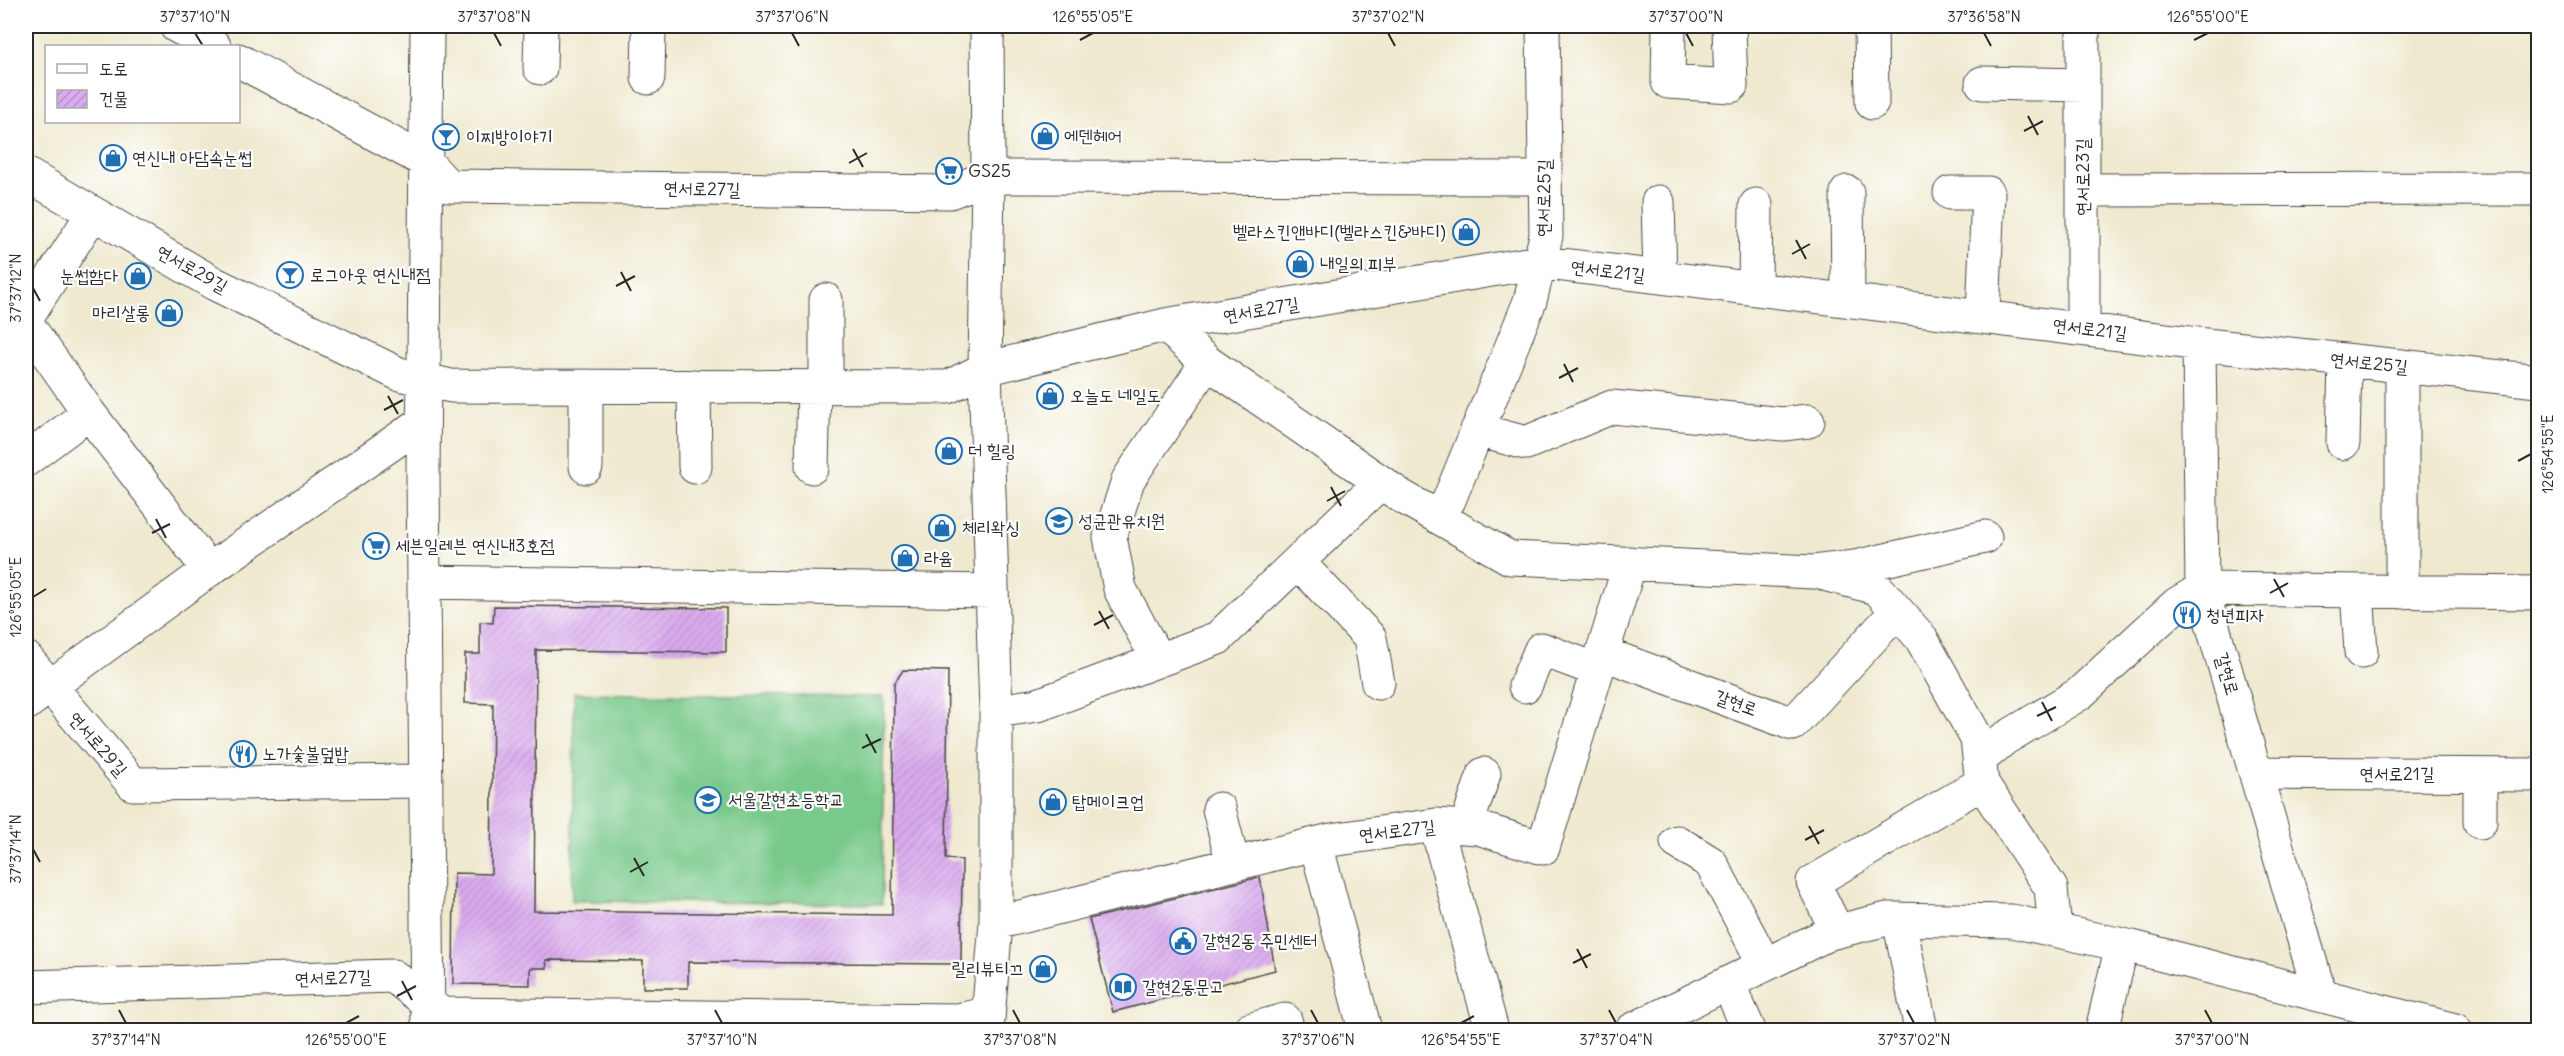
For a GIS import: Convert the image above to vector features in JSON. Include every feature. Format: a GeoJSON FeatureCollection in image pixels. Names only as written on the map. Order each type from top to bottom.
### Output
{"type":"FeatureCollection","features":[{"type":"Feature","properties":{"kind":"street"},"geometry":{"type":"LineString","coordinates":[[176,26],[212,45]]}},
{"type":"Feature","properties":{"kind":"street"},"geometry":{"type":"LineString","coordinates":[[427,26],[423,422],[428,1017]]}},
{"type":"Feature","properties":{"kind":"street"},"geometry":{"type":"LineString","coordinates":[[540,68],[541,26]]}},
{"type":"Feature","properties":{"kind":"street"},"geometry":{"type":"LineString","coordinates":[[648,78],[649,26]]}},
{"type":"Feature","properties":{"kind":"street","name":"연서로27길"},"geometry":{"type":"LineString","coordinates":[[26,987],[393,976],[428,1017],[442,1014],[987,1022],[996,922],[996,711],[985,369],[988,177],[987,26]]}},
{"type":"Feature","properties":{"kind":"street","name":"연서로25길"},"geometry":{"type":"LineString","coordinates":[[1439,517],[1449,500],[1530,301],[1546,236],[1543,26]]}},
{"type":"Feature","properties":{"kind":"street"},"geometry":{"type":"LineString","coordinates":[[1669,26],[1668,82],[1731,86],[1729,26]]}},
{"type":"Feature","properties":{"kind":"street"},"geometry":{"type":"LineString","coordinates":[[1871,26],[1872,103]]}},
{"type":"Feature","properties":{"kind":"street","name":"연서로23길"},"geometry":{"type":"LineString","coordinates":[[2083,26],[2083,328]]}},
{"type":"Feature","properties":{"kind":"street"},"geometry":{"type":"LineString","coordinates":[[240,61],[425,161]]}},
{"type":"Feature","properties":{"kind":"street"},"geometry":{"type":"LineString","coordinates":[[1982,83],[2083,85]]}},
{"type":"Feature","properties":{"kind":"street","name":"연서로27길"},"geometry":{"type":"LineString","coordinates":[[425,161],[448,186],[950,192],[988,177],[1545,178]]}},
{"type":"Feature","properties":{"kind":"street","name":"연서로29길"},"geometry":{"type":"LineString","coordinates":[[26,174],[215,284],[399,374],[451,386],[586,386]]}},
{"type":"Feature","properties":{"kind":"street"},"geometry":{"type":"LineString","coordinates":[[2083,190],[2538,189]]}},
{"type":"Feature","properties":{"kind":"street"},"geometry":{"type":"LineString","coordinates":[[1847,192],[1848,299]]}},
{"type":"Feature","properties":{"kind":"street"},"geometry":{"type":"LineString","coordinates":[[1950,193],[1988,193],[1983,316]]}},
{"type":"Feature","properties":{"kind":"street"},"geometry":{"type":"LineString","coordinates":[[1658,202],[1660,277]]}},
{"type":"Feature","properties":{"kind":"street"},"geometry":{"type":"LineString","coordinates":[[1755,288],[1756,205]]}},
{"type":"Feature","properties":{"kind":"street"},"geometry":{"type":"LineString","coordinates":[[26,318],[93,213]]}},
{"type":"Feature","properties":{"kind":"street","name":"연서로27길"},"geometry":{"type":"LineString","coordinates":[[586,386],[948,387],[985,369],[1165,325],[1539,262]]}},
{"type":"Feature","properties":{"kind":"street","name":"연서로21길"},"geometry":{"type":"LineString","coordinates":[[1539,262],[2199,344]]}},
{"type":"Feature","properties":{"kind":"street"},"geometry":{"type":"LineString","coordinates":[[813,467],[826,300]]}},
{"type":"Feature","properties":{"kind":"street"},"geometry":{"type":"LineString","coordinates":[[26,323],[89,412],[209,570]]}},
{"type":"Feature","properties":{"kind":"street"},"geometry":{"type":"LineString","coordinates":[[1165,325],[1207,362],[1381,482],[1510,558],[1813,572],[1855,567],[1985,537]]}},
{"type":"Feature","properties":{"kind":"street"},"geometry":{"type":"LineString","coordinates":[[2199,344],[2202,589]]}},
{"type":"Feature","properties":{"kind":"street","name":"연서로25길"},"geometry":{"type":"LineString","coordinates":[[2199,344],[2538,381]]}},
{"type":"Feature","properties":{"kind":"street"},"geometry":{"type":"LineString","coordinates":[[2343,443],[2345,360]]}},
{"type":"Feature","properties":{"kind":"street"},"geometry":{"type":"LineString","coordinates":[[1158,660],[1120,590],[1110,537],[1128,480],[1207,362]]}},
{"type":"Feature","properties":{"kind":"street"},"geometry":{"type":"LineString","coordinates":[[2402,366],[2402,592]]}},
{"type":"Feature","properties":{"kind":"street"},"geometry":{"type":"LineString","coordinates":[[586,386],[586,467]]}},
{"type":"Feature","properties":{"kind":"street"},"geometry":{"type":"LineString","coordinates":[[694,386],[695,467]]}},
{"type":"Feature","properties":{"kind":"street"},"geometry":{"type":"LineString","coordinates":[[1477,430],[1526,443],[1612,407],[1783,424],[1808,421]]}},
{"type":"Feature","properties":{"kind":"street"},"geometry":{"type":"LineString","coordinates":[[26,460],[89,412]]}},
{"type":"Feature","properties":{"kind":"street"},"geometry":{"type":"LineString","coordinates":[[37,695],[209,570],[423,422]]}},
{"type":"Feature","properties":{"kind":"street"},"geometry":{"type":"LineString","coordinates":[[996,711],[1038,705],[1218,638],[1381,482]]}},
{"type":"Feature","properties":{"kind":"street"},"geometry":{"type":"LineString","coordinates":[[1298,562],[1370,639],[1378,682]]}},
{"type":"Feature","properties":{"kind":"street","name":"연서로27길"},"geometry":{"type":"LineString","coordinates":[[996,922],[1316,844],[1451,826],[1478,828],[1543,848],[1630,563]]}},
{"type":"Feature","properties":{"kind":"street"},"geometry":{"type":"LineString","coordinates":[[1813,572],[1876,588],[1920,638],[1977,739],[1981,772],[2051,888],[2055,930]]}},
{"type":"Feature","properties":{"kind":"street"},"geometry":{"type":"LineString","coordinates":[[424,582],[992,591]]}},
{"type":"Feature","properties":{"kind":"street"},"geometry":{"type":"LineString","coordinates":[[1836,931],[1813,882],[1981,772],[2004,739],[2079,694],[2177,604],[2202,589],[2538,593]]}},
{"type":"Feature","properties":{"kind":"street","name":"갈현로"},"geometry":{"type":"LineString","coordinates":[[2202,589],[2320,995]]}},
{"type":"Feature","properties":{"kind":"street"},"geometry":{"type":"LineString","coordinates":[[2357,591],[2361,652]]}},
{"type":"Feature","properties":{"kind":"street","name":"갈현로"},"geometry":{"type":"LineString","coordinates":[[1599,661],[1793,724],[1897,611]]}},
{"type":"Feature","properties":{"kind":"street"},"geometry":{"type":"LineString","coordinates":[[1525,687],[1541,649],[1599,661]]}},
{"type":"Feature","properties":{"kind":"street","name":"연서로29길"},"geometry":{"type":"LineString","coordinates":[[26,657],[37,695],[133,784],[426,781]]}},
{"type":"Feature","properties":{"kind":"street","name":"연서로21길"},"geometry":{"type":"LineString","coordinates":[[2256,773],[2538,775]]}},
{"type":"Feature","properties":{"kind":"street"},"geometry":{"type":"LineString","coordinates":[[1484,774],[1451,826],[1492,1030]]}},
{"type":"Feature","properties":{"kind":"street"},"geometry":{"type":"LineString","coordinates":[[2480,775],[2480,822]]}},
{"type":"Feature","properties":{"kind":"street"},"geometry":{"type":"LineString","coordinates":[[1219,809],[1233,864]]}},
{"type":"Feature","properties":{"kind":"street"},"geometry":{"type":"LineString","coordinates":[[1677,842],[1711,863],[1765,965]]}},
{"type":"Feature","properties":{"kind":"street"},"geometry":{"type":"LineString","coordinates":[[1316,844],[1365,1030]]}},
{"type":"Feature","properties":{"kind":"street"},"geometry":{"type":"LineString","coordinates":[[1637,1029],[1836,931],[1887,919],[1899,919],[2012,921],[2122,945],[2455,1030]]}},
{"type":"Feature","properties":{"kind":"street"},"geometry":{"type":"LineString","coordinates":[[1899,919],[1921,1030]]}},
{"type":"Feature","properties":{"kind":"street"},"geometry":{"type":"LineString","coordinates":[[2102,1030],[2122,945]]}},
{"type":"Feature","properties":{"kind":"street"},"geometry":{"type":"LineString","coordinates":[[1728,983],[1749,1030]]}},
{"type":"Feature","properties":{"kind":"street"},"geometry":{"type":"LineString","coordinates":[[1249,1030],[1285,1020],[1288,1030]]}},
{"type":"Feature","properties":{"kind":"green space"},"geometry":{"type":"Polygon","coordinates":[[[574,693],[884,697],[882,904],[572,901],[574,693]]]}},
{"type":"Feature","properties":{"kind":"building"},"geometry":{"type":"Polygon","coordinates":[[[494,606],[726,608],[726,652],[536,650],[534,911],[892,915],[894,684],[903,670],[948,671],[946,859],[962,860],[961,964],[688,962],[688,988],[643,988],[643,961],[546,960],[547,968],[530,968],[530,985],[453,984],[454,873],[491,874],[493,704],[465,703],[465,654],[480,654],[480,622],[493,623],[494,606]]]}},
{"type":"Feature","properties":{"kind":"building","name":"갈현2동 주민센터"},"geometry":{"type":"Polygon","coordinates":[[[1260,877],[1275,970],[1113,1012],[1089,919],[1260,877]]]}},
{"type":"Feature","properties":{"kind":"place","name":"에덴헤어"},"geometry":{"type":"Point","coordinates":[1045,136]}},
{"type":"Feature","properties":{"kind":"place","name":"이찌방이야기"},"geometry":{"type":"Point","coordinates":[446,137]}},
{"type":"Feature","properties":{"kind":"place","name":"연신내 아담속눈썹"},"geometry":{"type":"Point","coordinates":[113,158]}},
{"type":"Feature","properties":{"kind":"place","name":"GS25"},"geometry":{"type":"Point","coordinates":[949,171]}},
{"type":"Feature","properties":{"kind":"place","name":"벨라스킨앤바디(벨라스킨&바디)"},"geometry":{"type":"Point","coordinates":[1466,232]}},
{"type":"Feature","properties":{"kind":"place","name":"내일의 피부"},"geometry":{"type":"Point","coordinates":[1300,264]}},
{"type":"Feature","properties":{"kind":"place","name":"로그아웃 연신내점"},"geometry":{"type":"Point","coordinates":[290,275]}},
{"type":"Feature","properties":{"kind":"place","name":"눈썹함다"},"geometry":{"type":"Point","coordinates":[138,276]}},
{"type":"Feature","properties":{"kind":"place","name":"마리살롱"},"geometry":{"type":"Point","coordinates":[169,313]}},
{"type":"Feature","properties":{"kind":"place","name":"오늘도 네일도"},"geometry":{"type":"Point","coordinates":[1050,396]}},
{"type":"Feature","properties":{"kind":"place","name":"더 힐링"},"geometry":{"type":"Point","coordinates":[949,451]}},
{"type":"Feature","properties":{"kind":"place","name":"성균관유치원"},"geometry":{"type":"Point","coordinates":[1059,521]}},
{"type":"Feature","properties":{"kind":"place","name":"체리왁싱"},"geometry":{"type":"Point","coordinates":[942,528]}},
{"type":"Feature","properties":{"kind":"place","name":"세븐일레븐 연신내3호점"},"geometry":{"type":"Point","coordinates":[376,546]}},
{"type":"Feature","properties":{"kind":"place","name":"라윰"},"geometry":{"type":"Point","coordinates":[905,558]}},
{"type":"Feature","properties":{"kind":"place","name":"청년피자"},"geometry":{"type":"Point","coordinates":[2187,615]}},
{"type":"Feature","properties":{"kind":"place","name":"노가숯불덮밥"},"geometry":{"type":"Point","coordinates":[243,754]}},
{"type":"Feature","properties":{"kind":"place","name":"서울갈현초등학교"},"geometry":{"type":"Point","coordinates":[708,800]}},
{"type":"Feature","properties":{"kind":"place","name":"탑메이크업"},"geometry":{"type":"Point","coordinates":[1053,802]}},
{"type":"Feature","properties":{"kind":"place","name":"갈현2동 주민센터"},"geometry":{"type":"Point","coordinates":[1183,941]}},
{"type":"Feature","properties":{"kind":"place","name":"릴리뷰티끄"},"geometry":{"type":"Point","coordinates":[1043,969]}},
{"type":"Feature","properties":{"kind":"place","name":"갈현2동문고"},"geometry":{"type":"Point","coordinates":[1123,987]}}]}
